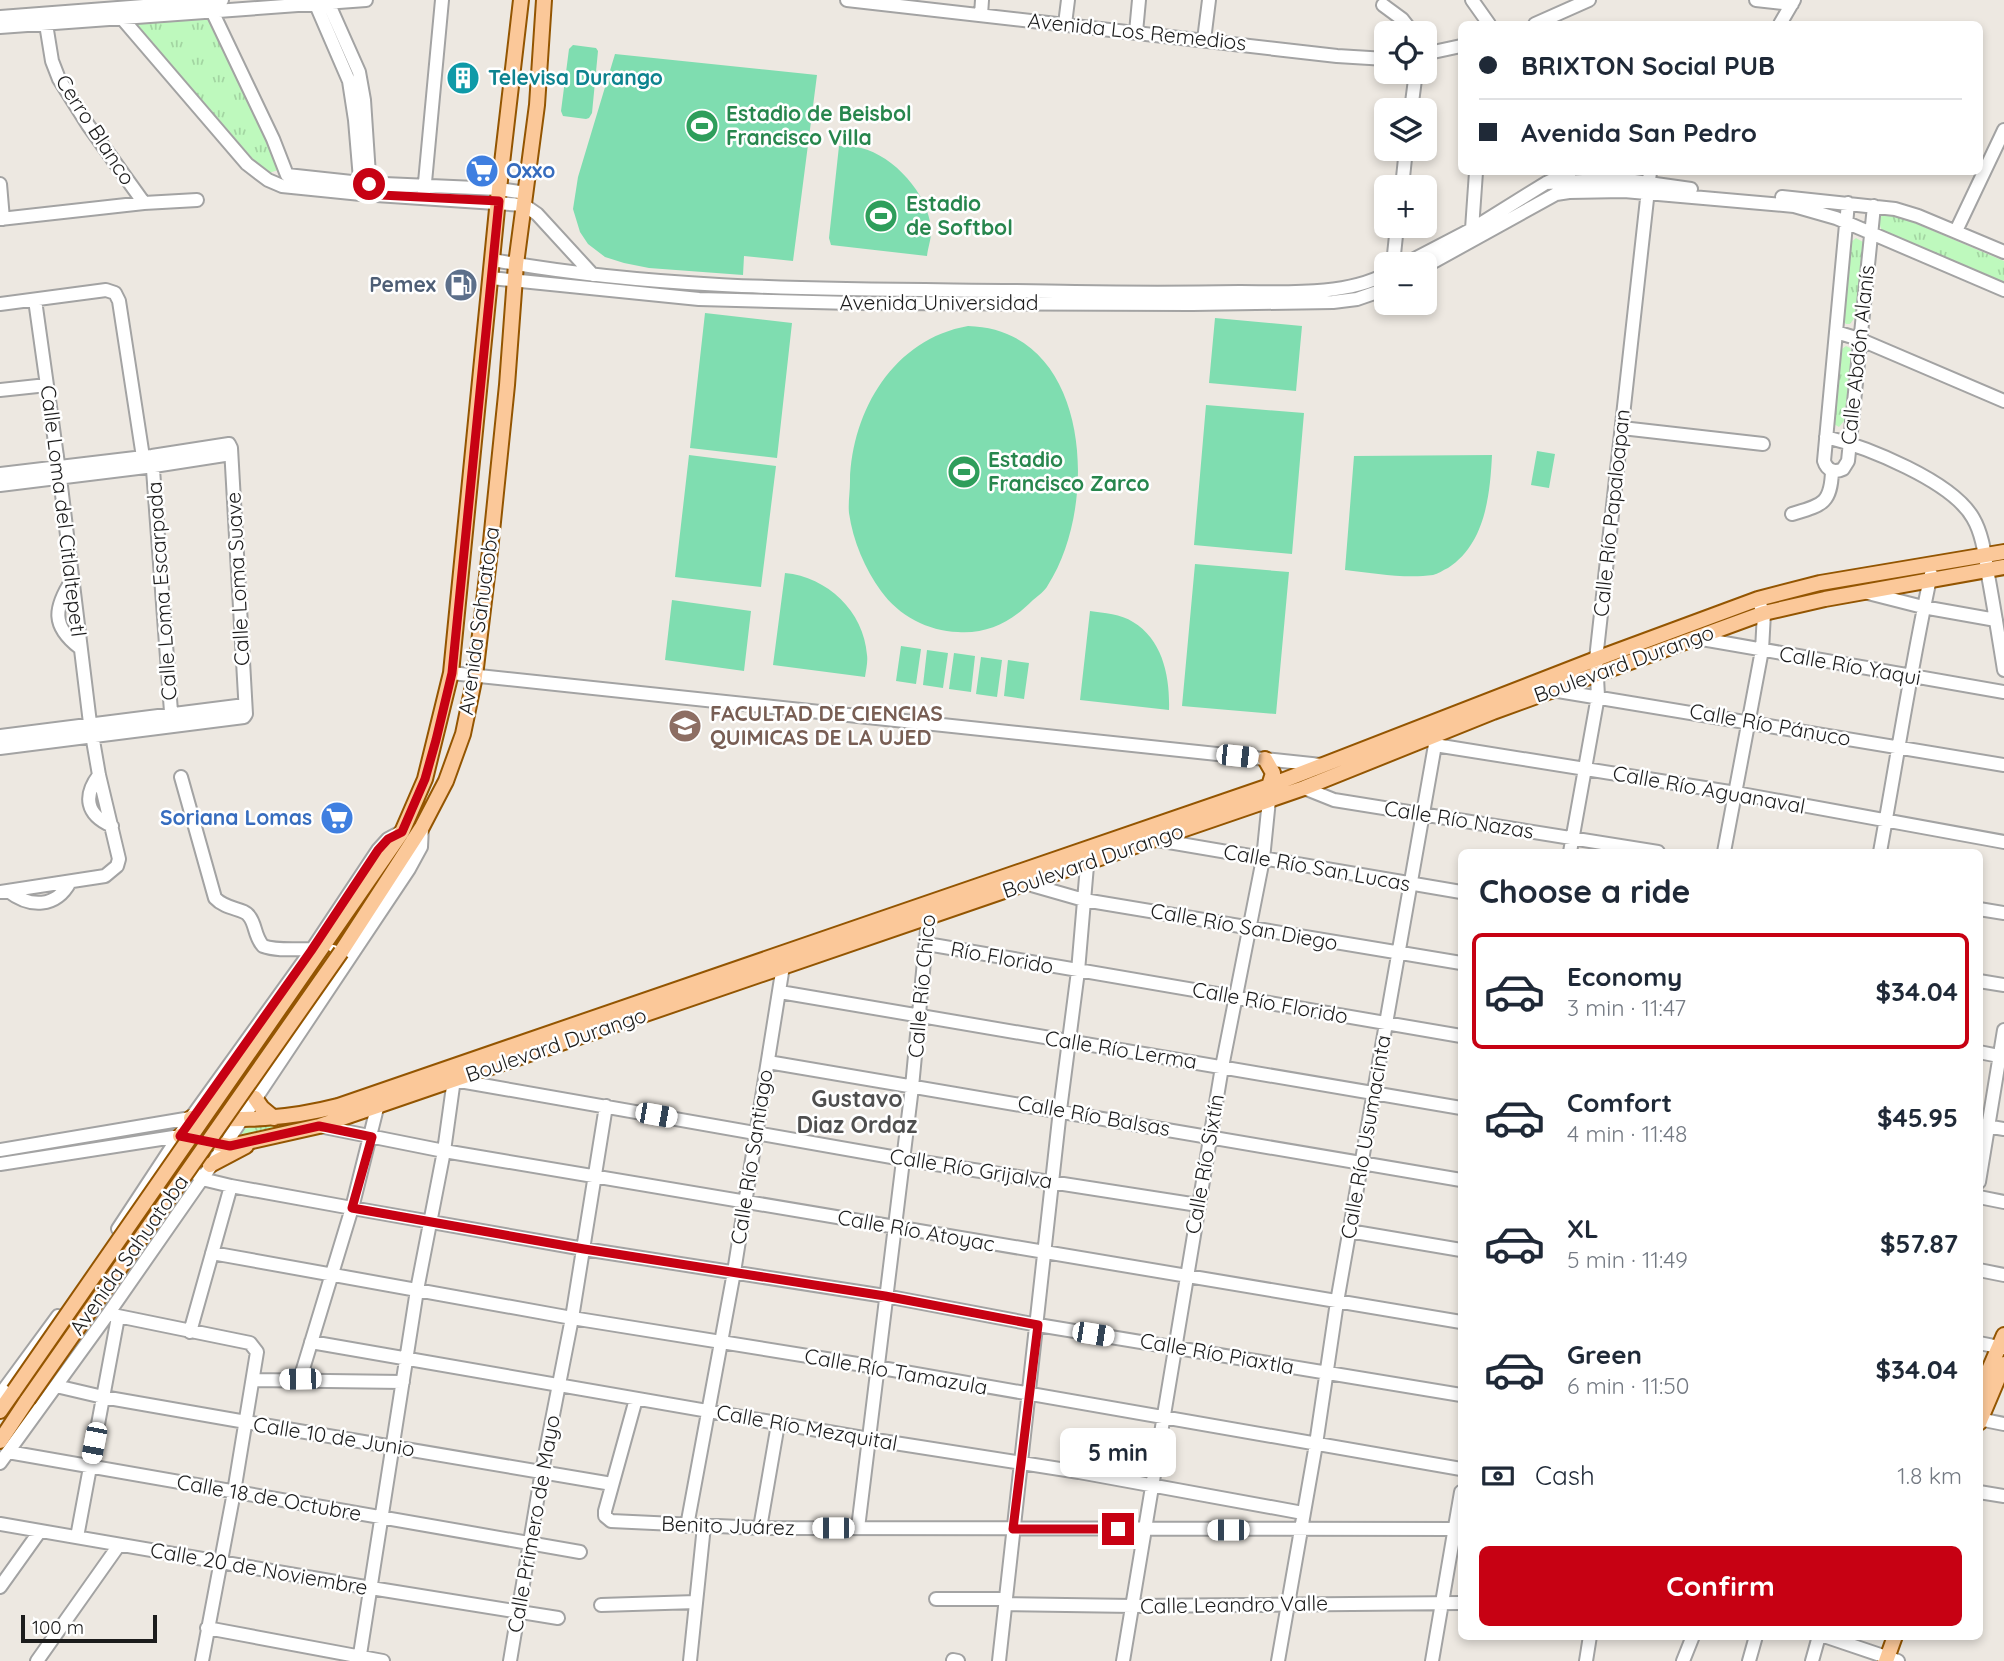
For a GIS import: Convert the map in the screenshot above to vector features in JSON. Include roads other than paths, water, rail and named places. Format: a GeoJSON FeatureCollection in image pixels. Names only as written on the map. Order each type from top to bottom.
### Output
{"type":"FeatureCollection","features":[{"type":"Feature","properties":{"kind":"main road","name":"Avenida Sahuatoba"},"geometry":{"type":"LineString","coordinates":[[0,1411],[7,1393],[317,948],[402,832],[425,779],[452,673],[521,0]]}},
{"type":"Feature","properties":{"kind":"main road","name":"Avenida Sahuatoba"},"geometry":{"type":"LineString","coordinates":[[4,1446],[28,1399],[344,957],[422,827],[446,781],[459,746],[475,676],[507,384],[516,264],[537,105],[542,2]]}},
{"type":"Feature","properties":{"kind":"main road","name":"Boulevard Durango"},"geometry":{"type":"LineString","coordinates":[[191,1118],[240,1121],[274,1118],[338,1106],[381,1091],[455,1072],[784,961],[929,918],[1028,884],[1131,835],[1269,793],[1304,788],[1431,736],[1696,638],[1761,606],[1929,580],[1986,563],[2004,552]]}},
{"type":"Feature","properties":{"kind":"main road","name":"Boulevard Durango"},"geometry":{"type":"LineString","coordinates":[[784,961],[929,902],[1088,856],[1155,840],[1269,793],[1326,765],[1431,736],[1536,683],[1597,659],[1761,606],[1821,583],[1933,565],[1986,563],[2004,566]]}},
{"type":"Feature","properties":{"kind":"main road"},"geometry":{"type":"LineString","coordinates":[[1265,760],[1273,773],[1269,793]]}},
{"type":"Feature","properties":{"kind":"main road","name":"Boulevard Durango"},"geometry":{"type":"LineString","coordinates":[[180,1136],[223,1146],[251,1143],[319,1126],[378,1106],[455,1072]]}},
{"type":"Feature","properties":{"kind":"main road"},"geometry":{"type":"LineString","coordinates":[[258,1094],[262,1108],[274,1118]]}},
{"type":"Feature","properties":{"kind":"main road"},"geometry":{"type":"LineString","coordinates":[[210,1165],[251,1143]]}},
{"type":"Feature","properties":{"kind":"main road"},"geometry":{"type":"LineString","coordinates":[[1983,1384],[2002,1343]]}},
{"type":"Feature","properties":{"kind":"main road"},"geometry":{"type":"LineString","coordinates":[[1983,1415],[2000,1382],[2004,1364]]}},
{"type":"Feature","properties":{"kind":"main road"},"geometry":{"type":"LineString","coordinates":[[1885,1640],[1886,1659]]}},
{"type":"Feature","properties":{"kind":"main road"},"geometry":{"type":"LineString","coordinates":[[1886,1659],[1893,1640]]}},
{"type":"Feature","properties":{"kind":"street"},"geometry":{"type":"LineString","coordinates":[[0,27],[211,4],[366,0]]}},
{"type":"Feature","properties":{"kind":"street"},"geometry":{"type":"LineString","coordinates":[[424,191],[442,0]]}},
{"type":"Feature","properties":{"kind":"street","name":"Avenida Los Remedios"},"geometry":{"type":"LineString","coordinates":[[847,0],[911,4],[981,15],[1374,58]]}},
{"type":"Feature","properties":{"kind":"street"},"geometry":{"type":"LineString","coordinates":[[981,15],[982,0]]}},
{"type":"Feature","properties":{"kind":"street"},"geometry":{"type":"LineString","coordinates":[[1065,24],[1068,0]]}},
{"type":"Feature","properties":{"kind":"street"},"geometry":{"type":"LineString","coordinates":[[1136,32],[1139,0]]}},
{"type":"Feature","properties":{"kind":"street"},"geometry":{"type":"LineString","coordinates":[[1204,40],[1209,0]]}},
{"type":"Feature","properties":{"kind":"street"},"geometry":{"type":"LineString","coordinates":[[1472,0],[1487,21]]}},
{"type":"Feature","properties":{"kind":"street"},"geometry":{"type":"LineString","coordinates":[[1756,0],[1793,2],[1782,21]]}},
{"type":"Feature","properties":{"kind":"street"},"geometry":{"type":"LineString","coordinates":[[1541,21],[1584,1]]}},
{"type":"Feature","properties":{"kind":"street"},"geometry":{"type":"LineString","coordinates":[[321,2],[349,81],[365,189]]}},
{"type":"Feature","properties":{"kind":"street"},"geometry":{"type":"LineString","coordinates":[[211,4],[285,180]]}},
{"type":"Feature","properties":{"kind":"street"},"geometry":{"type":"LineString","coordinates":[[1383,5],[1404,21]]}},
{"type":"Feature","properties":{"kind":"street"},"geometry":{"type":"LineString","coordinates":[[117,14],[247,164],[268,180],[525,199],[605,288]]}},
{"type":"Feature","properties":{"kind":"street"},"geometry":{"type":"LineString","coordinates":[[0,17],[45,20]]}},
{"type":"Feature","properties":{"kind":"street","name":"Cerro Blanco"},"geometry":{"type":"LineString","coordinates":[[45,20],[52,61],[59,79],[88,125],[144,202]]}},
{"type":"Feature","properties":{"kind":"street"},"geometry":{"type":"LineString","coordinates":[[1437,51],[1458,47]]}},
{"type":"Feature","properties":{"kind":"street"},"geometry":{"type":"LineString","coordinates":[[1983,165],[2004,130]]}},
{"type":"Feature","properties":{"kind":"street"},"geometry":{"type":"LineString","coordinates":[[1472,229],[1476,175]]}},
{"type":"Feature","properties":{"kind":"street"},"geometry":{"type":"LineString","coordinates":[[1428,252],[1563,175]]}},
{"type":"Feature","properties":{"kind":"street"},"geometry":{"type":"LineString","coordinates":[[1956,231],[1979,175]]}},
{"type":"Feature","properties":{"kind":"street"},"geometry":{"type":"LineString","coordinates":[[1546,183],[1620,179],[1794,206],[1836,218],[2004,290]]}},
{"type":"Feature","properties":{"kind":"street"},"geometry":{"type":"LineString","coordinates":[[1437,260],[1556,194],[1648,183],[1874,206],[1907,213],[2004,251]]}},
{"type":"Feature","properties":{"kind":"street","name":"Calle Río Papaloapan"},"geometry":{"type":"LineString","coordinates":[[1571,846],[1598,696],[1595,675],[1648,183]]}},
{"type":"Feature","properties":{"kind":"street"},"geometry":{"type":"LineString","coordinates":[[0,184],[1,219],[144,202],[197,200]]}},
{"type":"Feature","properties":{"kind":"street","name":"Calle Abdón Alanís"},"geometry":{"type":"LineString","coordinates":[[1848,203],[1824,464],[1832,471],[1840,471],[1846,467],[1850,443],[1874,206]]}},
{"type":"Feature","properties":{"kind":"street","name":"Avenida Universidad"},"geometry":{"type":"LineString","coordinates":[[493,260],[700,285],[1135,293],[1301,292],[1357,285],[1374,279]]}},
{"type":"Feature","properties":{"kind":"street","name":"Avenida Universidad"},"geometry":{"type":"LineString","coordinates":[[491,278],[699,299],[840,303],[1333,302],[1357,299],[1374,293]]}},
{"type":"Feature","properties":{"kind":"street"},"geometry":{"type":"LineString","coordinates":[[699,299],[700,285]]}},
{"type":"Feature","properties":{"kind":"street","name":"Calle Loma Escarpada"},"geometry":{"type":"LineString","coordinates":[[35,300],[106,289],[116,293],[119,301],[150,460],[171,719]]}},
{"type":"Feature","properties":{"kind":"street"},"geometry":{"type":"LineString","coordinates":[[934,303],[935,289]]}},
{"type":"Feature","properties":{"kind":"street"},"geometry":{"type":"LineString","coordinates":[[0,304],[35,300]]}},
{"type":"Feature","properties":{"kind":"street","name":"Calle Loma del Citlaltepetl"},"geometry":{"type":"LineString","coordinates":[[4,891],[26,902],[51,901],[61,895],[70,882],[105,876],[117,866],[118,850],[99,775],[90,723],[35,300]]}},
{"type":"Feature","properties":{"kind":"street"},"geometry":{"type":"LineString","coordinates":[[1836,332],[1859,339],[2004,401]]}},
{"type":"Feature","properties":{"kind":"street"},"geometry":{"type":"LineString","coordinates":[[0,390],[47,384]]}},
{"type":"Feature","properties":{"kind":"street"},"geometry":{"type":"LineString","coordinates":[[1622,428],[1763,444]]}},
{"type":"Feature","properties":{"kind":"street"},"geometry":{"type":"LineString","coordinates":[[1826,437],[1850,443],[1924,477],[1955,496],[1974,520],[1986,563],[2004,670]]}},
{"type":"Feature","properties":{"kind":"street","name":"Calle Loma Suave"},"geometry":{"type":"LineString","coordinates":[[150,460],[230,449],[245,711],[171,719]]}},
{"type":"Feature","properties":{"kind":"street"},"geometry":{"type":"LineString","coordinates":[[0,485],[59,472],[150,460]]}},
{"type":"Feature","properties":{"kind":"street"},"geometry":{"type":"LineString","coordinates":[[1792,514],[1813,508],[1826,500],[1830,493],[1832,471]]}},
{"type":"Feature","properties":{"kind":"street"},"geometry":{"type":"LineString","coordinates":[[0,474],[59,472]]}},
{"type":"Feature","properties":{"kind":"street"},"geometry":{"type":"LineString","coordinates":[[1881,849],[1900,748],[1909,676],[1933,565]]}},
{"type":"Feature","properties":{"kind":"street"},"geometry":{"type":"LineString","coordinates":[[1864,592],[1923,607],[1996,620]]}},
{"type":"Feature","properties":{"kind":"street"},"geometry":{"type":"LineString","coordinates":[[1725,849],[1762,650],[1761,606]]}},
{"type":"Feature","properties":{"kind":"street","name":"Calle Río Yaqui"},"geometry":{"type":"LineString","coordinates":[[1696,638],[2004,692]]}},
{"type":"Feature","properties":{"kind":"street"},"geometry":{"type":"LineString","coordinates":[[452,673],[1326,765],[1339,773]]}},
{"type":"Feature","properties":{"kind":"street","name":"Calle Río Pánuco"},"geometry":{"type":"LineString","coordinates":[[1536,683],[1553,691],[1598,696],[2004,765]]}},
{"type":"Feature","properties":{"kind":"street"},"geometry":{"type":"LineString","coordinates":[[0,736],[90,723],[171,719]]}},
{"type":"Feature","properties":{"kind":"street"},"geometry":{"type":"LineString","coordinates":[[0,748],[93,736],[171,719]]}},
{"type":"Feature","properties":{"kind":"street","name":"Calle Río Aguanaval"},"geometry":{"type":"LineString","coordinates":[[1431,736],[1586,769],[1736,793],[2004,842]]}},
{"type":"Feature","properties":{"kind":"street","name":"Calle Río Usumacinta"},"geometry":{"type":"LineString","coordinates":[[1278,1661],[1422,813],[1431,736]]}},
{"type":"Feature","properties":{"kind":"street"},"geometry":{"type":"LineString","coordinates":[[0,1463],[4,1446],[113,1315],[344,957],[330,950],[317,948],[284,951],[262,946],[255,936],[251,918],[247,913],[223,906],[215,898],[181,777]]}},
{"type":"Feature","properties":{"kind":"street","name":"Calle Río Nazas"},"geometry":{"type":"LineString","coordinates":[[1304,788],[1334,800],[1422,813],[1571,846],[1614,849]]}},
{"type":"Feature","properties":{"kind":"street","name":"Calle Río Sixtín"},"geometry":{"type":"LineString","coordinates":[[1122,1661],[1185,1276],[1263,859],[1269,793]]}},
{"type":"Feature","properties":{"kind":"street","name":"Calle Río San Lucas"},"geometry":{"type":"LineString","coordinates":[[1131,835],[1458,892]]}},
{"type":"Feature","properties":{"kind":"street"},"geometry":{"type":"LineString","coordinates":[[999,1661],[1078,971],[1088,856]]}},
{"type":"Feature","properties":{"kind":"street","name":"Calle Río San Diego"},"geometry":{"type":"LineString","coordinates":[[1028,884],[1084,900],[1458,963]]}},
{"type":"Feature","properties":{"kind":"street","name":"Calle Río Chico"},"geometry":{"type":"LineString","coordinates":[[858,1528],[920,1017],[929,902]]}},
{"type":"Feature","properties":{"kind":"street"},"geometry":{"type":"LineString","coordinates":[[1983,910],[2004,913]]}},
{"type":"Feature","properties":{"kind":"street","name":"Río Florido"},"geometry":{"type":"LineString","coordinates":[[927,944],[1078,971]]}},
{"type":"Feature","properties":{"kind":"street"},"geometry":{"type":"LineString","coordinates":[[7,1393],[33,1349],[191,1118],[317,948]]}},
{"type":"Feature","properties":{"kind":"street","name":"Calle Río Santiago"},"geometry":{"type":"LineString","coordinates":[[687,1526],[734,1272],[784,961]]}},
{"type":"Feature","properties":{"kind":"street","name":"Calle Río Florido"},"geometry":{"type":"LineString","coordinates":[[1078,971],[1458,1035]]}},
{"type":"Feature","properties":{"kind":"street"},"geometry":{"type":"LineString","coordinates":[[1983,982],[2004,985]]}},
{"type":"Feature","properties":{"kind":"street","name":"Calle Río Lerma"},"geometry":{"type":"LineString","coordinates":[[780,992],[1458,1107]]}},
{"type":"Feature","properties":{"kind":"street"},"geometry":{"type":"LineString","coordinates":[[2004,1030],[2002,1056],[1983,1125],[2004,1129]]}},
{"type":"Feature","properties":{"kind":"street"},"geometry":{"type":"LineString","coordinates":[[1983,1053],[2002,1056]]}},
{"type":"Feature","properties":{"kind":"street"},"geometry":{"type":"LineString","coordinates":[[233,1060],[236,1074],[258,1094]]}},
{"type":"Feature","properties":{"kind":"street","name":"Calle Río Balsas"},"geometry":{"type":"LineString","coordinates":[[768,1062],[1458,1179]]}},
{"type":"Feature","properties":{"kind":"street"},"geometry":{"type":"LineString","coordinates":[[359,1659],[417,1290],[444,1151],[455,1072]]}},
{"type":"Feature","properties":{"kind":"street","name":"Calle Río Grijalva"},"geometry":{"type":"LineString","coordinates":[[455,1072],[606,1106],[903,1159],[1198,1205]]}},
{"type":"Feature","properties":{"kind":"street"},"geometry":{"type":"LineString","coordinates":[[300,1379],[372,1137],[381,1091]]}},
{"type":"Feature","properties":{"kind":"street","name":"Calle Primero de Mayo"},"geometry":{"type":"LineString","coordinates":[[510,1661],[584,1249],[606,1106]]}},
{"type":"Feature","properties":{"kind":"street"},"geometry":{"type":"LineString","coordinates":[[0,1150],[191,1118]]}},
{"type":"Feature","properties":{"kind":"street","name":"Calle Río Atoyac"},"geometry":{"type":"LineString","coordinates":[[319,1126],[444,1151],[1458,1322]]}},
{"type":"Feature","properties":{"kind":"street"},"geometry":{"type":"LineString","coordinates":[[0,1164],[180,1136]]}},
{"type":"Feature","properties":{"kind":"street"},"geometry":{"type":"LineString","coordinates":[[63,1139],[66,1154]]}},
{"type":"Feature","properties":{"kind":"street","name":"Calle Río Piaxtla"},"geometry":{"type":"LineString","coordinates":[[162,1164],[175,1161],[185,1164],[202,1179],[231,1186],[352,1208],[1458,1395]]}},
{"type":"Feature","properties":{"kind":"street"},"geometry":{"type":"LineString","coordinates":[[191,1332],[231,1186]]}},
{"type":"Feature","properties":{"kind":"street"},"geometry":{"type":"LineString","coordinates":[[1983,1198],[2004,1202]]}},
{"type":"Feature","properties":{"kind":"street"},"geometry":{"type":"LineString","coordinates":[[1349,1231],[1458,1249]]}},
{"type":"Feature","properties":{"kind":"street","name":"Calle Río Tamazula"},"geometry":{"type":"LineString","coordinates":[[212,1253],[572,1318],[876,1367],[1458,1468]]}},
{"type":"Feature","properties":{"kind":"street"},"geometry":{"type":"LineString","coordinates":[[1983,1271],[2004,1275]]}},
{"type":"Feature","properties":{"kind":"street"},"geometry":{"type":"LineString","coordinates":[[113,1315],[250,1343],[257,1352],[202,1661]]}},
{"type":"Feature","properties":{"kind":"street"},"geometry":{"type":"LineString","coordinates":[[77,1537],[103,1397],[113,1315]]}},
{"type":"Feature","properties":{"kind":"street","name":"Calle Río Mezquital"},"geometry":{"type":"LineString","coordinates":[[311,1342],[869,1440],[1151,1484],[1303,1513]]}},
{"type":"Feature","properties":{"kind":"street"},"geometry":{"type":"LineString","coordinates":[[1983,1343],[2002,1343]]}},
{"type":"Feature","properties":{"kind":"street"},"geometry":{"type":"LineString","coordinates":[[33,1349],[49,1350],[62,1361],[67,1371]]}},
{"type":"Feature","properties":{"kind":"street"},"geometry":{"type":"LineString","coordinates":[[254,1380],[403,1382]]}},
{"type":"Feature","properties":{"kind":"street","name":"Calle 10 de Junio"},"geometry":{"type":"LineString","coordinates":[[57,1385],[103,1397],[612,1484]]}},
{"type":"Feature","properties":{"kind":"street"},"geometry":{"type":"LineString","coordinates":[[612,1484],[636,1399]]}},
{"type":"Feature","properties":{"kind":"street"},"geometry":{"type":"LineString","coordinates":[[1983,1421],[2004,1424]]}},
{"type":"Feature","properties":{"kind":"street"},"geometry":{"type":"LineString","coordinates":[[760,1528],[778,1424]]}},
{"type":"Feature","properties":{"kind":"street","name":"Calle 18 de Octubre"},"geometry":{"type":"LineString","coordinates":[[4,1446],[89,1466],[580,1552]]}},
{"type":"Feature","properties":{"kind":"street","name":"Benito Juárez"},"geometry":{"type":"LineString","coordinates":[[612,1484],[605,1511],[605,1516],[611,1521],[704,1527],[1458,1529]]}},
{"type":"Feature","properties":{"kind":"street"},"geometry":{"type":"LineString","coordinates":[[1983,1493],[2004,1496]]}},
{"type":"Feature","properties":{"kind":"street","name":"Calle 20 de Noviembre"},"geometry":{"type":"LineString","coordinates":[[0,1524],[558,1618]]}},
{"type":"Feature","properties":{"kind":"street"},"geometry":{"type":"LineString","coordinates":[[690,1661],[704,1527]]}},
{"type":"Feature","properties":{"kind":"street"},"geometry":{"type":"LineString","coordinates":[[1432,1661],[1440,1603],[1458,1529]]}},
{"type":"Feature","properties":{"kind":"street"},"geometry":{"type":"LineString","coordinates":[[0,1587],[40,1531]]}},
{"type":"Feature","properties":{"kind":"street"},"geometry":{"type":"LineString","coordinates":[[37,1661],[119,1545]]}},
{"type":"Feature","properties":{"kind":"street","name":"Calle Leandro Valle"},"geometry":{"type":"LineString","coordinates":[[936,1599],[1133,1606],[1458,1602]]}},
{"type":"Feature","properties":{"kind":"street"},"geometry":{"type":"LineString","coordinates":[[601,1605],[696,1602]]}},
{"type":"Feature","properties":{"kind":"street"},"geometry":{"type":"LineString","coordinates":[[207,1628],[359,1659],[383,1661]]}},
{"type":"Feature","properties":{"kind":"street"},"geometry":{"type":"LineString","coordinates":[[1586,1661],[1589,1640]]}},
{"type":"Feature","properties":{"kind":"street"},"geometry":{"type":"LineString","coordinates":[[1683,1661],[1691,1640]]}},
{"type":"Feature","properties":{"kind":"street"},"geometry":{"type":"LineString","coordinates":[[1749,1661],[1755,1640]]}},
{"type":"Feature","properties":{"kind":"street"},"geometry":{"type":"LineString","coordinates":[[1812,1661],[1820,1640]]}},
{"type":"Feature","properties":{"kind":"street"},"geometry":{"type":"LineString","coordinates":[[1833,1640],[1886,1659]]}},
{"type":"Feature","properties":{"kind":"place","name":"Televisa Durango"},"geometry":{"type":"Point","coordinates":[463,78]}},
{"type":"Feature","properties":{"kind":"place","name":"Estadio de Beisbol Francisco Villa"},"geometry":{"type":"Point","coordinates":[702,126]}},
{"type":"Feature","properties":{"kind":"place","name":"Oxxo"},"geometry":{"type":"Point","coordinates":[482,171]}},
{"type":"Feature","properties":{"kind":"place","name":"Estadio de Softbol"},"geometry":{"type":"Point","coordinates":[881,216]}},
{"type":"Feature","properties":{"kind":"place","name":"Pemex"},"geometry":{"type":"Point","coordinates":[461,285]}},
{"type":"Feature","properties":{"kind":"place","name":"Estadio Francisco Zarco"},"geometry":{"type":"Point","coordinates":[964,472]}},
{"type":"Feature","properties":{"kind":"place","name":"FACULTAD DE CIENCIAS QUIMICAS DE LA UJED"},"geometry":{"type":"Point","coordinates":[685,726]}},
{"type":"Feature","properties":{"kind":"place","name":"Soriana Lomas"},"geometry":{"type":"Point","coordinates":[337,818]}},
{"type":"Feature","properties":{"kind":"district","name":"Gustavo Diaz Ordaz"},"geometry":{"type":"Point","coordinates":[857,1112]}}]}
